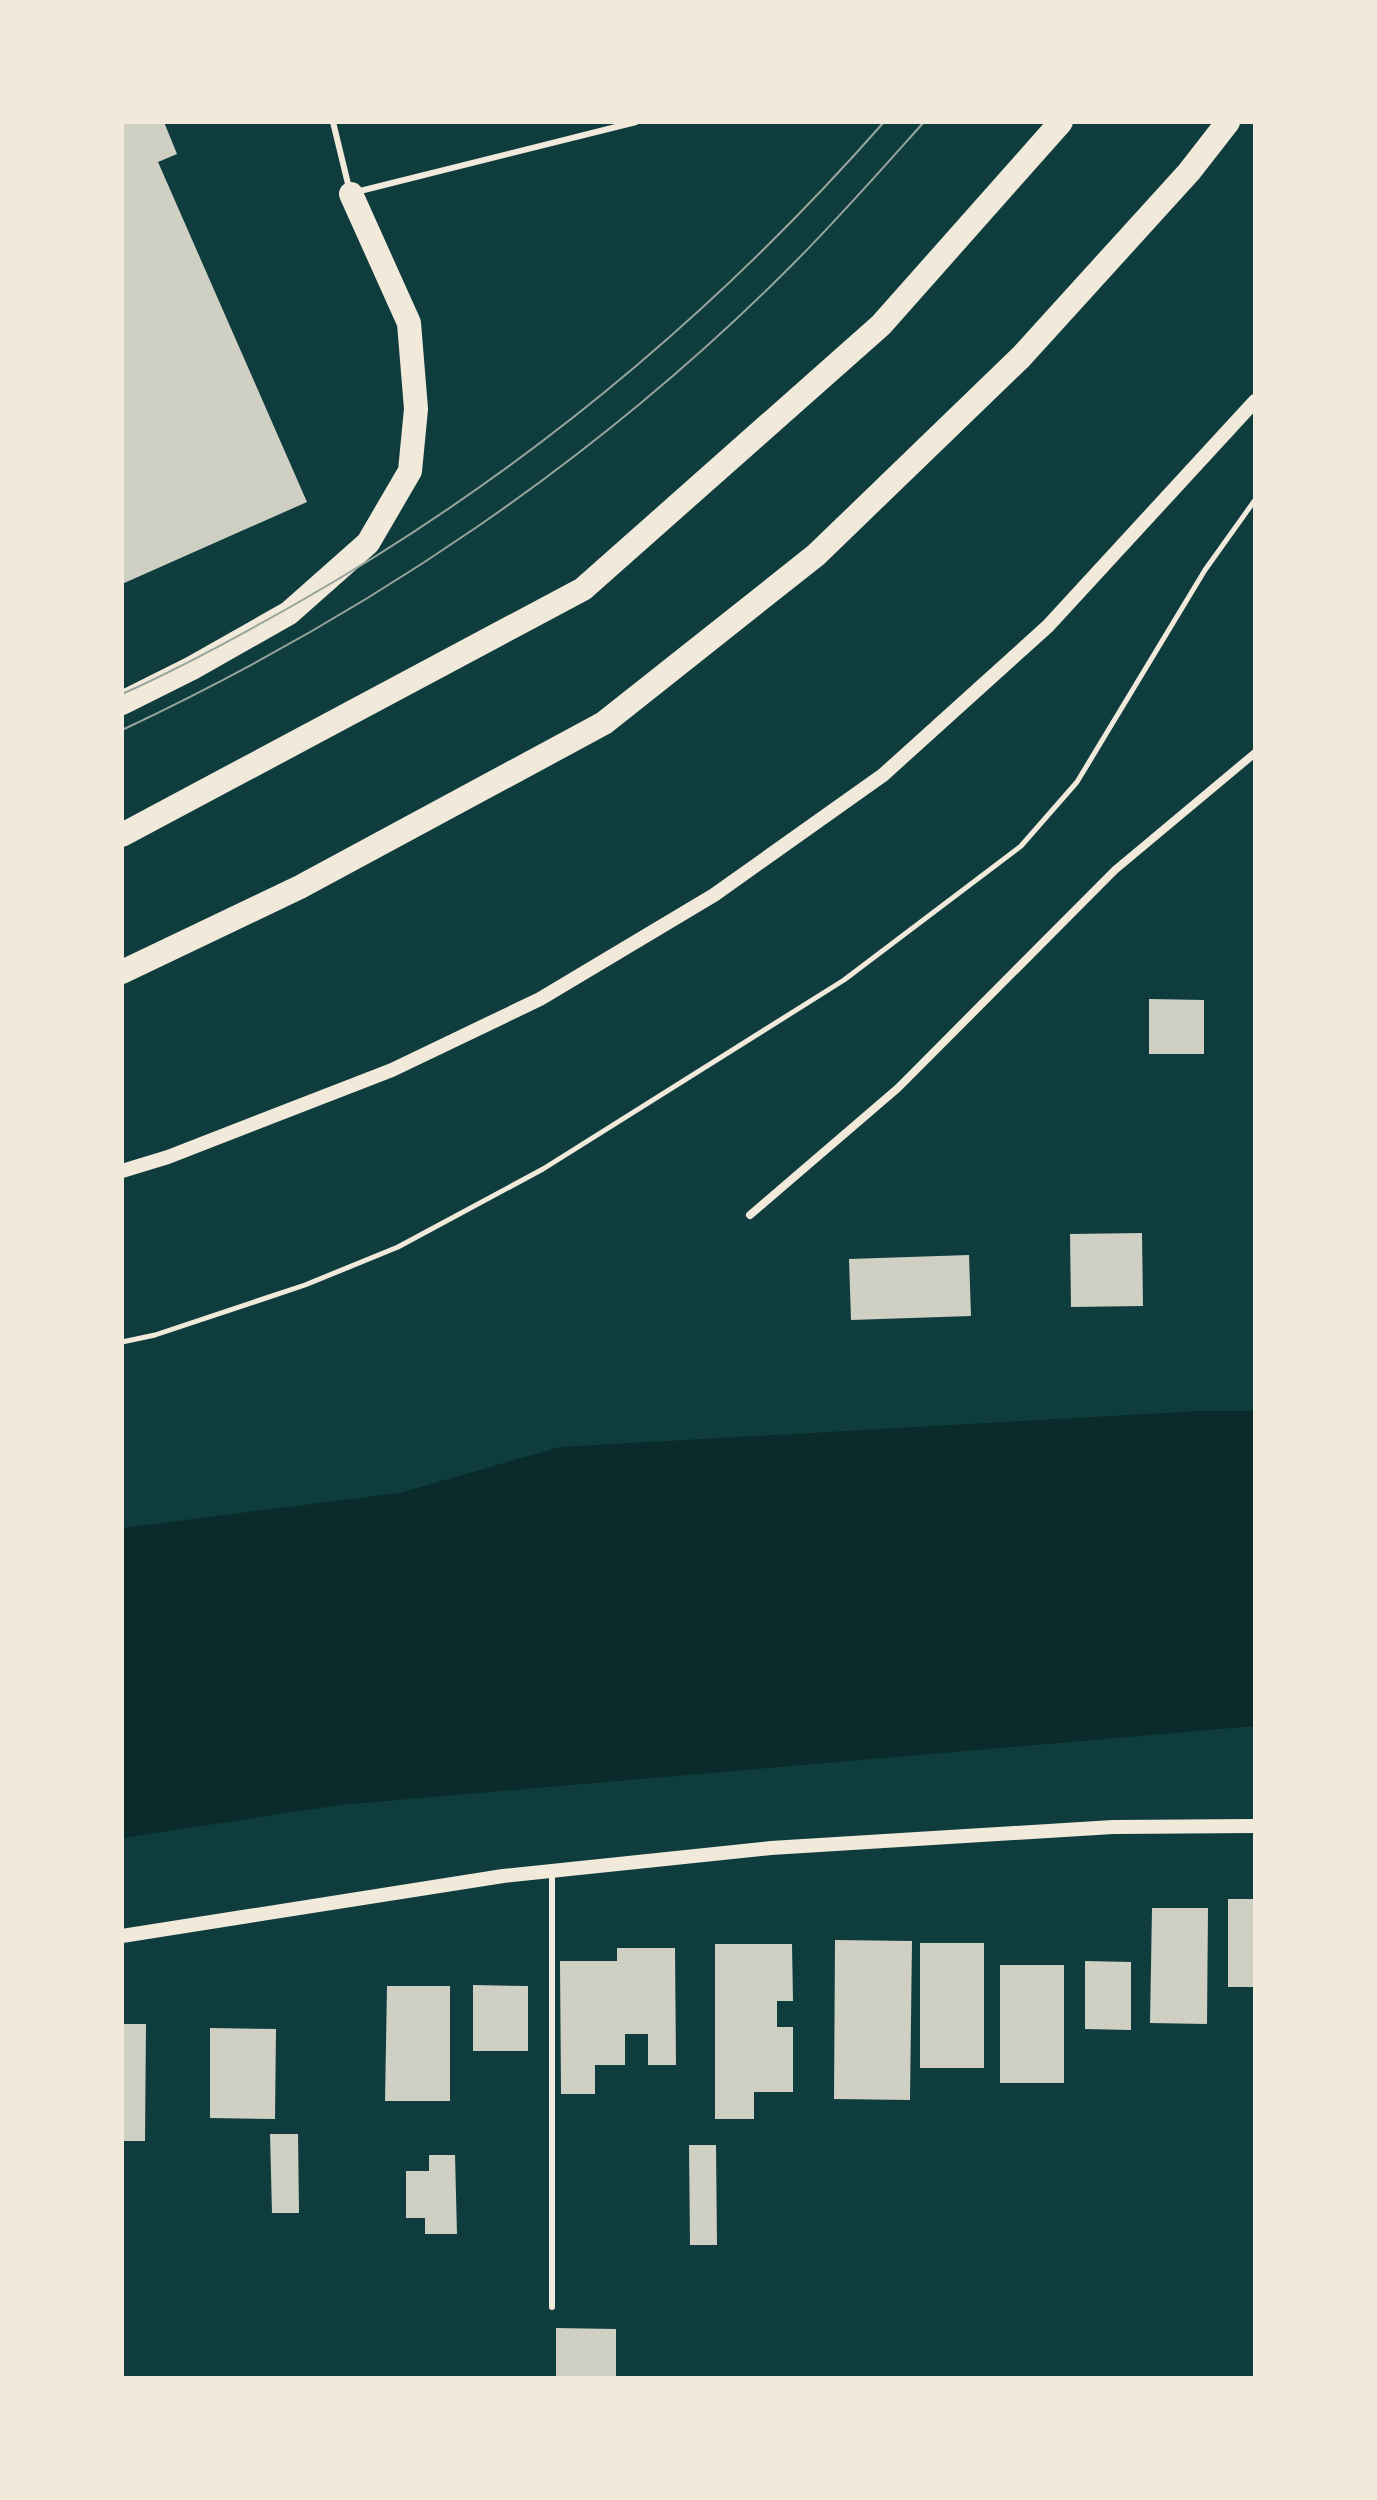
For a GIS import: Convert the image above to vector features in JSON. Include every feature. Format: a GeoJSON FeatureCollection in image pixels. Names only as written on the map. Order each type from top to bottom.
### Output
{"type":"FeatureCollection","features":[{"type":"Feature","properties":{"kind":"highway"},"geometry":{"type":"LineString","coordinates":[[122,835],[583,589],[881,325],[1061,122]]}},
{"type":"Feature","properties":{"kind":"highway"},"geometry":{"type":"LineString","coordinates":[[122,972],[300,887],[604,723],[816,555],[1021,357],[1189,172],[1228,122]]}},
{"type":"Feature","properties":{"kind":"highway"},"geometry":{"type":"LineString","coordinates":[[122,703],[289,613],[368,543],[410,471],[416,409],[409,323],[351,194]]}},
{"type":"Feature","properties":{"kind":"street"},"geometry":{"type":"LineString","coordinates":[[122,1171],[168,1157],[392,1070],[540,999],[714,895],[883,775],[1036,637],[1255,401]]}},
{"type":"Feature","properties":{"kind":"street"},"geometry":{"type":"LineString","coordinates":[[750,1215],[898,1088],[1115,870],[1255,753]]}},
{"type":"Feature","properties":{"kind":"street"},"geometry":{"type":"LineString","coordinates":[[122,1936],[552,1870],[802,1846],[1113,1827],[1255,1826]]}},
{"type":"Feature","properties":{"kind":"lane"},"geometry":{"type":"LineString","coordinates":[[333,122],[351,194],[636,122]]}},
{"type":"Feature","properties":{"kind":"lane"},"geometry":{"type":"LineString","coordinates":[[552,1870],[552,2307]]}},
{"type":"Feature","properties":{"kind":"path"},"geometry":{"type":"LineString","coordinates":[[122,1342],[155,1335],[305,1285],[398,1247],[543,1169],[844,980],[1021,846],[1077,782],[1205,570],[1255,500]]}},
{"type":"Feature","properties":{"kind":"water"},"geometry":{"type":"Polygon","coordinates":[[[1200,1411],[1255,1411],[1255,1726],[340,1805],[122,1838],[122,1528],[399,1493],[560,1447],[1200,1411]]]}},
{"type":"Feature","properties":{"kind":"building"},"geometry":{"type":"Polygon","coordinates":[[[122,122],[164,122],[177,154],[158,162],[307,502],[122,584],[122,122]]]}},
{"type":"Feature","properties":{"kind":"building"},"geometry":{"type":"Polygon","coordinates":[[[1149,999],[1204,1000],[1204,1054],[1149,1054],[1149,999]]]}},
{"type":"Feature","properties":{"kind":"building"},"geometry":{"type":"Polygon","coordinates":[[[1142,1233],[1143,1306],[1071,1307],[1070,1234],[1142,1233]]]}},
{"type":"Feature","properties":{"kind":"building"},"geometry":{"type":"Polygon","coordinates":[[[969,1255],[971,1316],[851,1320],[849,1259],[969,1255]]]}},
{"type":"Feature","properties":{"kind":"building"},"geometry":{"type":"Polygon","coordinates":[[[1228,1899],[1255,1899],[1255,1987],[1228,1987],[1228,1899]]]}},
{"type":"Feature","properties":{"kind":"building"},"geometry":{"type":"Polygon","coordinates":[[[1152,1908],[1208,1908],[1207,2024],[1150,2023],[1152,1908]]]}},
{"type":"Feature","properties":{"kind":"building"},"geometry":{"type":"Polygon","coordinates":[[[835,1940],[912,1941],[910,2100],[834,2099],[835,1940]]]}},
{"type":"Feature","properties":{"kind":"building"},"geometry":{"type":"Polygon","coordinates":[[[920,1943],[984,1943],[984,2068],[920,2068],[920,1943]]]}},
{"type":"Feature","properties":{"kind":"building"},"geometry":{"type":"Polygon","coordinates":[[[715,1944],[792,1944],[793,2001],[777,2001],[777,2027],[793,2027],[793,2092],[754,2092],[754,2119],[715,2119],[715,1944]]]}},
{"type":"Feature","properties":{"kind":"building"},"geometry":{"type":"Polygon","coordinates":[[[617,1948],[675,1948],[676,2065],[648,2065],[648,2034],[625,2034],[625,2065],[595,2065],[595,2094],[561,2094],[560,1961],[617,1961],[617,1948]]]}},
{"type":"Feature","properties":{"kind":"building"},"geometry":{"type":"Polygon","coordinates":[[[1085,1961],[1131,1962],[1131,2030],[1085,2029],[1085,1961]]]}},
{"type":"Feature","properties":{"kind":"building"},"geometry":{"type":"Polygon","coordinates":[[[1000,1965],[1064,1965],[1064,2083],[1000,2083],[1000,1965]]]}},
{"type":"Feature","properties":{"kind":"building"},"geometry":{"type":"Polygon","coordinates":[[[473,1985],[528,1986],[528,2051],[473,2051],[473,1985]]]}},
{"type":"Feature","properties":{"kind":"building"},"geometry":{"type":"Polygon","coordinates":[[[387,1986],[450,1986],[450,2101],[385,2101],[387,1986]]]}},
{"type":"Feature","properties":{"kind":"building"},"geometry":{"type":"Polygon","coordinates":[[[122,2024],[146,2024],[145,2141],[122,2141],[122,2024]]]}},
{"type":"Feature","properties":{"kind":"building"},"geometry":{"type":"Polygon","coordinates":[[[210,2028],[276,2029],[275,2119],[210,2118],[210,2028]]]}},
{"type":"Feature","properties":{"kind":"building"},"geometry":{"type":"Polygon","coordinates":[[[270,2134],[298,2134],[299,2213],[272,2213],[270,2134]]]}},
{"type":"Feature","properties":{"kind":"building"},"geometry":{"type":"Polygon","coordinates":[[[689,2145],[716,2145],[717,2245],[690,2245],[689,2145]]]}},
{"type":"Feature","properties":{"kind":"building"},"geometry":{"type":"Polygon","coordinates":[[[429,2155],[455,2155],[457,2234],[425,2234],[425,2218],[406,2218],[406,2171],[429,2171],[429,2155]]]}},
{"type":"Feature","properties":{"kind":"building"},"geometry":{"type":"Polygon","coordinates":[[[556,2328],[616,2329],[616,2378],[556,2378],[556,2328]]]}},
{"type":"Feature","properties":{"kind":"tram line"},"geometry":{"type":"LineString","coordinates":[[122,694],[234,638],[381,553],[537,445],[683,325],[753,260],[884,122]]}},
{"type":"Feature","properties":{"kind":"tram line"},"geometry":{"type":"LineString","coordinates":[[122,730],[304,636],[477,527],[560,467],[641,403],[718,336],[809,248],[924,122]]}}]}
